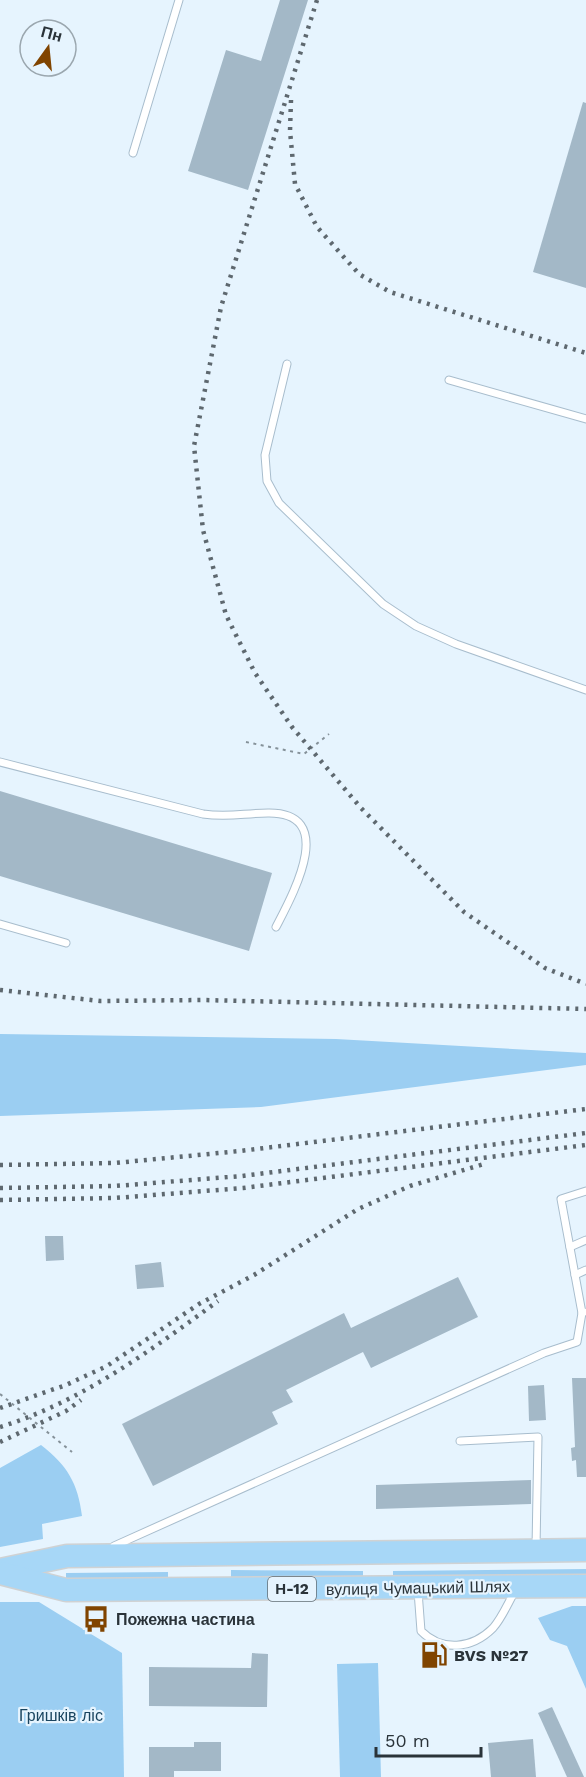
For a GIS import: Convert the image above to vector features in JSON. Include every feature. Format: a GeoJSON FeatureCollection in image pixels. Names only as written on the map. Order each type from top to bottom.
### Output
{"type":"FeatureCollection","features":[{"type":"Feature","properties":{"kind":"main road","name":"вулиця Чумацький Шлях"},"geometry":{"type":"LineString","coordinates":[[0,1571],[67,1557],[586,1551]]}},
{"type":"Feature","properties":{"kind":"main road","name":"вулиця Чумацький Шлях"},"geometry":{"type":"LineString","coordinates":[[0,1571],[66,1590],[586,1586]]}},
{"type":"Feature","properties":{"kind":"lane"},"geometry":{"type":"LineString","coordinates":[[134,153],[179,0]]}},
{"type":"Feature","properties":{"kind":"lane"},"geometry":{"type":"LineString","coordinates":[[286,364],[265,455],[267,481],[279,503],[383,604],[416,626],[456,644],[586,690]]}},
{"type":"Feature","properties":{"kind":"lane"},"geometry":{"type":"LineString","coordinates":[[449,380],[586,419]]}},
{"type":"Feature","properties":{"kind":"lane"},"geometry":{"type":"LineString","coordinates":[[0,762],[203,814],[226,818],[269,813],[289,816],[304,830],[307,852],[301,877],[276,927]]}},
{"type":"Feature","properties":{"kind":"lane"},"geometry":{"type":"LineString","coordinates":[[0,924],[66,943]]}},
{"type":"Feature","properties":{"kind":"lane"},"geometry":{"type":"LineString","coordinates":[[114,1546],[544,1353],[577,1342],[584,1312],[561,1199],[586,1191]]}},
{"type":"Feature","properties":{"kind":"lane"},"geometry":{"type":"LineString","coordinates":[[570,1247],[586,1240]]}},
{"type":"Feature","properties":{"kind":"lane"},"geometry":{"type":"LineString","coordinates":[[575,1275],[586,1270]]}},
{"type":"Feature","properties":{"kind":"lane"},"geometry":{"type":"LineString","coordinates":[[460,1441],[538,1437],[536,1551]]}},
{"type":"Feature","properties":{"kind":"lane"},"geometry":{"type":"LineString","coordinates":[[417,1588],[421,1631],[433,1643],[455,1646],[480,1639],[494,1627],[518,1587]]}},
{"type":"Feature","properties":{"kind":"path"},"geometry":{"type":"LineString","coordinates":[[246,742],[304,754],[329,734]]}},
{"type":"Feature","properties":{"kind":"path"},"geometry":{"type":"LineString","coordinates":[[0,1394],[2,1399],[72,1452]]}},
{"type":"Feature","properties":{"kind":"green space"},"geometry":{"type":"Polygon","coordinates":[[[0,1034],[336,1039],[586,1053],[586,1065],[261,1107],[0,1116],[0,1034]]]}},
{"type":"Feature","properties":{"kind":"green space"},"geometry":{"type":"Polygon","coordinates":[[[41,1445],[58,1460],[70,1476],[78,1494],[82,1516],[42,1524],[43,1539],[0,1547],[0,1468],[41,1445]]]}},
{"type":"Feature","properties":{"kind":"green space"},"geometry":{"type":"Polygon","coordinates":[[[586,1569],[586,1580],[393,1582],[393,1571],[586,1569]]]}},
{"type":"Feature","properties":{"kind":"green space"},"geometry":{"type":"Polygon","coordinates":[[[231,1570],[363,1571],[363,1583],[231,1582],[231,1570]]]}},
{"type":"Feature","properties":{"kind":"green space"},"geometry":{"type":"Polygon","coordinates":[[[168,1572],[168,1584],[66,1585],[66,1573],[168,1572]]]}},
{"type":"Feature","properties":{"kind":"green space","name":"Гришків ліс"},"geometry":{"type":"Polygon","coordinates":[[[0,1602],[39,1602],[122,1653],[124,1777],[0,1777],[0,1602]]]}},
{"type":"Feature","properties":{"kind":"green space"},"geometry":{"type":"Polygon","coordinates":[[[572,1606],[586,1606],[586,1689],[567,1646],[550,1640],[538,1618],[572,1606]]]}},
{"type":"Feature","properties":{"kind":"green space"},"geometry":{"type":"Polygon","coordinates":[[[378,1663],[381,1777],[340,1777],[337,1664],[378,1663]]]}},
{"type":"Feature","properties":{"kind":"building"},"geometry":{"type":"Polygon","coordinates":[[[280,0],[308,0],[248,190],[188,171],[226,50],[261,61],[280,0]]]}},
{"type":"Feature","properties":{"kind":"building"},"geometry":{"type":"Polygon","coordinates":[[[583,102],[586,103],[586,288],[533,272],[583,102]]]}},
{"type":"Feature","properties":{"kind":"building"},"geometry":{"type":"Polygon","coordinates":[[[0,791],[272,873],[249,951],[0,876],[0,791]]]}},
{"type":"Feature","properties":{"kind":"building"},"geometry":{"type":"Polygon","coordinates":[[[45,1236],[63,1236],[64,1260],[46,1261],[45,1236]]]}},
{"type":"Feature","properties":{"kind":"building"},"geometry":{"type":"Polygon","coordinates":[[[161,1262],[164,1287],[137,1289],[135,1265],[161,1262]]]}},
{"type":"Feature","properties":{"kind":"building"},"geometry":{"type":"Polygon","coordinates":[[[458,1277],[478,1317],[371,1368],[363,1352],[286,1390],[293,1402],[272,1412],[278,1424],[153,1486],[122,1424],[344,1313],[351,1328],[458,1277]]]}},
{"type":"Feature","properties":{"kind":"building"},"geometry":{"type":"Polygon","coordinates":[[[572,1378],[586,1378],[586,1477],[577,1477],[576,1460],[572,1461],[571,1448],[575,1447],[572,1378]]]}},
{"type":"Feature","properties":{"kind":"building"},"geometry":{"type":"Polygon","coordinates":[[[544,1385],[546,1420],[529,1421],[528,1386],[544,1385]]]}},
{"type":"Feature","properties":{"kind":"building"},"geometry":{"type":"Polygon","coordinates":[[[531,1480],[531,1504],[376,1509],[376,1485],[531,1480]]]}},
{"type":"Feature","properties":{"kind":"building"},"geometry":{"type":"Polygon","coordinates":[[[252,1653],[268,1654],[267,1707],[149,1706],[149,1667],[251,1668],[252,1653]]]}},
{"type":"Feature","properties":{"kind":"building"},"geometry":{"type":"Polygon","coordinates":[[[552,1707],[584,1777],[567,1777],[538,1713],[552,1707]]]}},
{"type":"Feature","properties":{"kind":"building"},"geometry":{"type":"Polygon","coordinates":[[[533,1739],[536,1777],[491,1777],[488,1743],[533,1739]]]}},
{"type":"Feature","properties":{"kind":"building"},"geometry":{"type":"Polygon","coordinates":[[[194,1742],[221,1742],[221,1771],[174,1771],[174,1777],[149,1777],[149,1747],[194,1747],[194,1742]]]}},
{"type":"Feature","properties":{"kind":"railway"},"geometry":{"type":"LineString","coordinates":[[317,0],[221,307],[194,446],[203,530],[226,615],[255,673],[292,727],[361,808],[464,912],[545,968],[586,984]]}},
{"type":"Feature","properties":{"kind":"railway"},"geometry":{"type":"LineString","coordinates":[[291,100],[290,131],[295,184],[317,227],[359,274],[390,292],[586,353]]}},
{"type":"Feature","properties":{"kind":"railway"},"geometry":{"type":"LineString","coordinates":[[0,990],[100,1001],[202,1000],[586,1009]]}},
{"type":"Feature","properties":{"kind":"railway"},"geometry":{"type":"LineString","coordinates":[[0,1165],[115,1163],[240,1151],[586,1109]]}},
{"type":"Feature","properties":{"kind":"railway"},"geometry":{"type":"LineString","coordinates":[[0,1188],[115,1186],[242,1176],[586,1133]]}},
{"type":"Feature","properties":{"kind":"railway"},"geometry":{"type":"LineString","coordinates":[[0,1200],[115,1198],[243,1188],[586,1145]]}},
{"type":"Feature","properties":{"kind":"railway"},"geometry":{"type":"LineString","coordinates":[[0,1408],[66,1385],[107,1366],[199,1304],[254,1275],[358,1209],[410,1186],[484,1164]]}},
{"type":"Feature","properties":{"kind":"railway"},"geometry":{"type":"LineString","coordinates":[[0,1427],[59,1404],[87,1389],[167,1338],[218,1301]]}},
{"type":"Feature","properties":{"kind":"railway"},"geometry":{"type":"LineString","coordinates":[[0,1442],[66,1411],[81,1400]]}},
{"type":"Feature","properties":{"kind":"place","name":"Пожежна частина"},"geometry":{"type":"Point","coordinates":[96,1619]}},
{"type":"Feature","properties":{"kind":"place","name":"BVS №27"},"geometry":{"type":"Point","coordinates":[434,1655]}}]}
